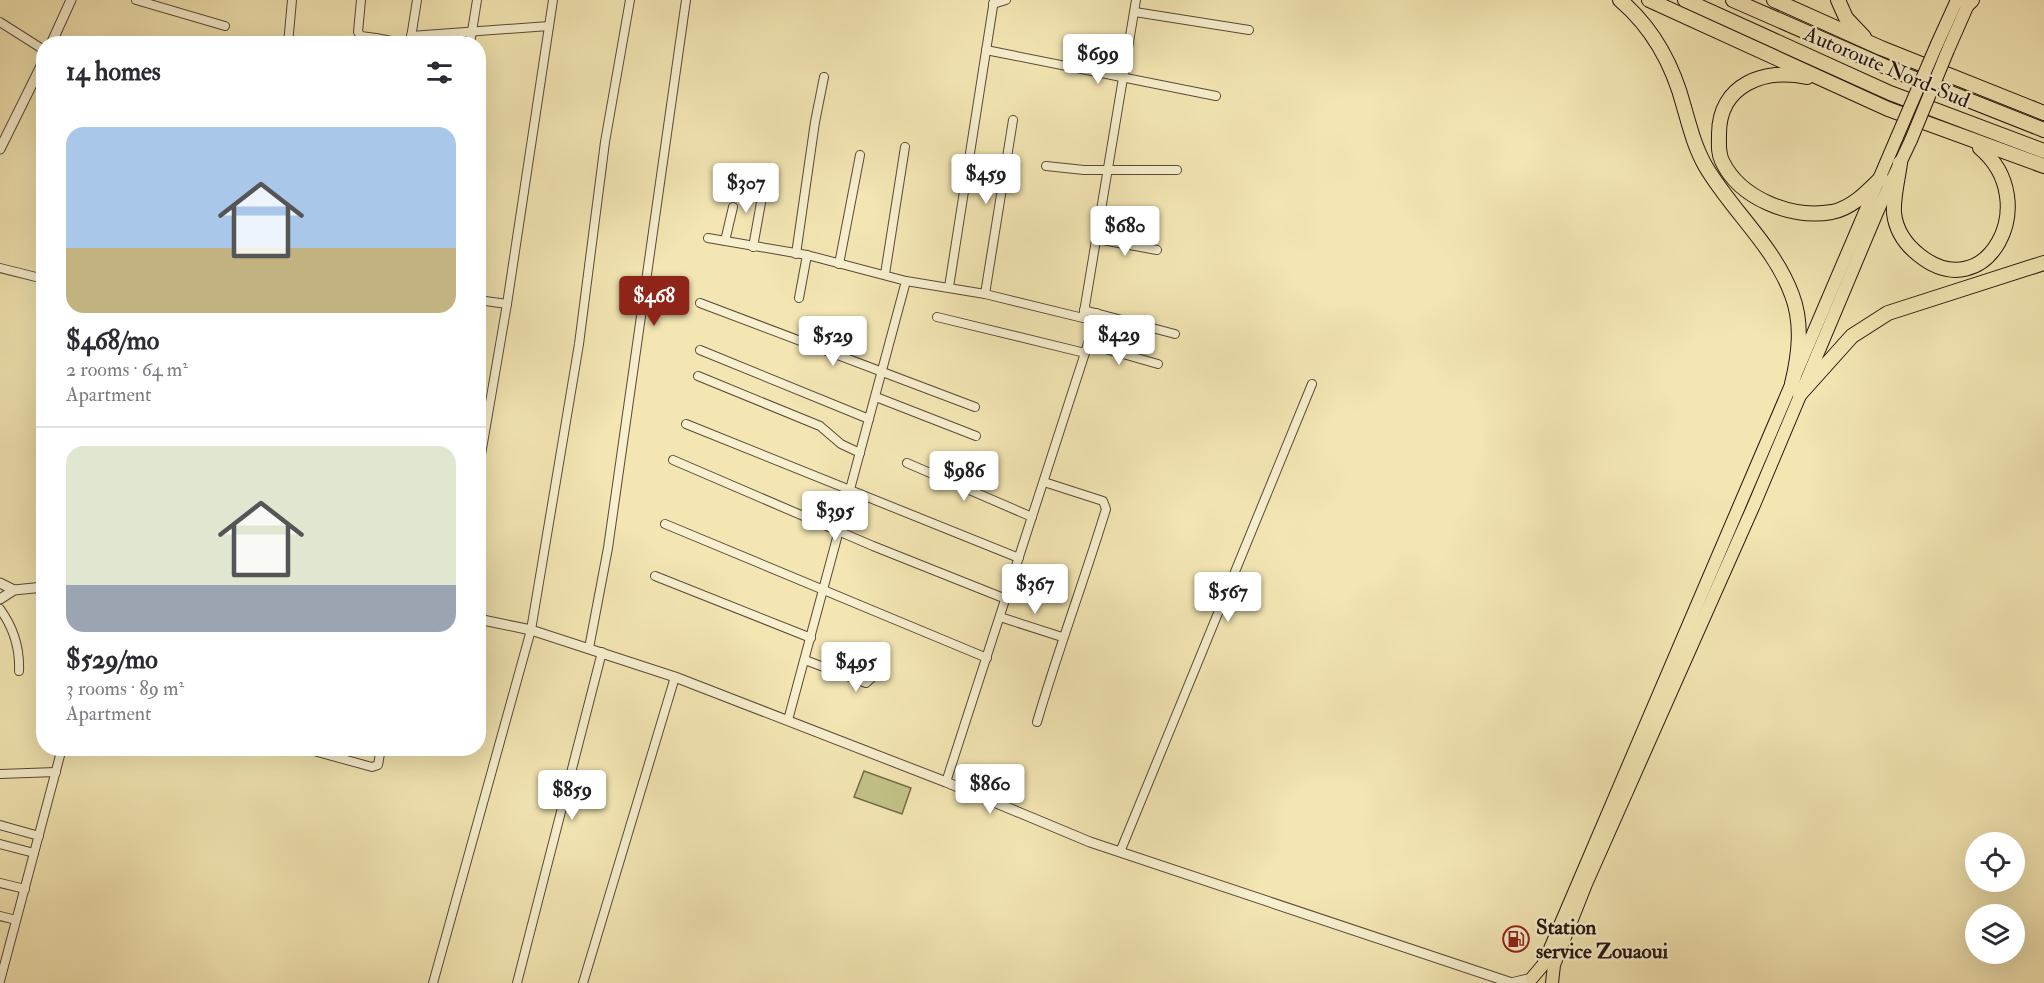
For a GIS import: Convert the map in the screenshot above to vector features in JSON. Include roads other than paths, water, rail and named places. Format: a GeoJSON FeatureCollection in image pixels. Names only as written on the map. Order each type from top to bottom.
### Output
{"type":"FeatureCollection","features":[{"type":"Feature","properties":{"kind":"highway"},"geometry":{"type":"LineString","coordinates":[[1620,0],[1645,25],[1661,47],[1672,69],[1689,129],[1706,166],[1722,193],[1764,245],[1789,287],[1799,328],[1796,389]]}},
{"type":"Feature","properties":{"kind":"highway"},"geometry":{"type":"LineString","coordinates":[[1649,0],[1856,94]]}},
{"type":"Feature","properties":{"kind":"highway","name":"Autoroute Nord-Sud"},"geometry":{"type":"LineString","coordinates":[[1685,0],[1890,93],[2044,151]]}},
{"type":"Feature","properties":{"kind":"highway","name":"Autoroute Nord-Sud"},"geometry":{"type":"LineString","coordinates":[[1733,0],[1895,71],[2044,130]]}},
{"type":"Feature","properties":{"kind":"highway"},"geometry":{"type":"LineString","coordinates":[[1774,0],[1881,48],[2044,111]]}},
{"type":"Feature","properties":{"kind":"highway"},"geometry":{"type":"LineString","coordinates":[[1838,0],[1846,18],[1857,32],[1881,48]]}},
{"type":"Feature","properties":{"kind":"highway"},"geometry":{"type":"LineString","coordinates":[[1528,980],[1541,977],[1551,983],[1554,965],[1586,884],[1754,505],[1796,389],[1897,137],[1964,1]]}},
{"type":"Feature","properties":{"kind":"highway"},"geometry":{"type":"LineString","coordinates":[[1528,980],[1543,965],[1796,389],[1911,140],[1942,47]]}},
{"type":"Feature","properties":{"kind":"highway"},"geometry":{"type":"LineString","coordinates":[[1881,178],[1849,205],[1833,212],[1795,210],[1765,202],[1741,186],[1730,174],[1719,151],[1719,125],[1722,114],[1731,98],[1743,86],[1757,78],[1775,73],[1795,75],[1818,80],[2044,166]]}},
{"type":"Feature","properties":{"kind":"highway"},"geometry":{"type":"LineString","coordinates":[[1900,163],[1894,211],[1897,229],[1905,243],[1929,263],[1951,269],[1978,266],[1989,261],[2008,241],[2018,210],[2017,195],[2002,165],[1963,137]]}},
{"type":"Feature","properties":{"kind":"highway"},"geometry":{"type":"LineString","coordinates":[[1796,389],[1852,336],[1888,313],[2044,263]]}},
{"type":"Feature","properties":{"kind":"street"},"geometry":{"type":"LineString","coordinates":[[55,36],[71,0]]}},
{"type":"Feature","properties":{"kind":"street"},"geometry":{"type":"LineString","coordinates":[[136,0],[225,26]]}},
{"type":"Feature","properties":{"kind":"street"},"geometry":{"type":"LineString","coordinates":[[289,36],[292,0]]}},
{"type":"Feature","properties":{"kind":"street"},"geometry":{"type":"LineString","coordinates":[[361,0],[358,33],[361,36]]}},
{"type":"Feature","properties":{"kind":"street"},"geometry":{"type":"LineString","coordinates":[[410,36],[417,0]]}},
{"type":"Feature","properties":{"kind":"street"},"geometry":{"type":"LineString","coordinates":[[471,36],[477,0]]}},
{"type":"Feature","properties":{"kind":"street"},"geometry":{"type":"LineString","coordinates":[[486,426],[554,0]]}},
{"type":"Feature","properties":{"kind":"street"},"geometry":{"type":"LineString","coordinates":[[433,983],[531,630],[579,344],[605,142],[630,0]]}},
{"type":"Feature","properties":{"kind":"street"},"geometry":{"type":"LineString","coordinates":[[589,648],[610,537],[686,0]]}},
{"type":"Feature","properties":{"kind":"street"},"geometry":{"type":"LineString","coordinates":[[949,287],[993,2],[1006,0]]}},
{"type":"Feature","properties":{"kind":"street"},"geometry":{"type":"LineString","coordinates":[[1083,318],[1136,12],[1136,0]]}},
{"type":"Feature","properties":{"kind":"street"},"geometry":{"type":"LineString","coordinates":[[1136,12],[1249,30]]}},
{"type":"Feature","properties":{"kind":"street"},"geometry":{"type":"LineString","coordinates":[[0,22],[36,45]]}},
{"type":"Feature","properties":{"kind":"street"},"geometry":{"type":"LineString","coordinates":[[448,36],[549,26]]}},
{"type":"Feature","properties":{"kind":"street"},"geometry":{"type":"LineString","coordinates":[[986,50],[1216,96]]}},
{"type":"Feature","properties":{"kind":"street"},"geometry":{"type":"LineString","coordinates":[[0,149],[36,76]]}},
{"type":"Feature","properties":{"kind":"street"},"geometry":{"type":"LineString","coordinates":[[796,254],[814,122],[824,77]]}},
{"type":"Feature","properties":{"kind":"street"},"geometry":{"type":"LineString","coordinates":[[985,294],[1013,120]]}},
{"type":"Feature","properties":{"kind":"street"},"geometry":{"type":"LineString","coordinates":[[885,274],[904,147]]}},
{"type":"Feature","properties":{"kind":"street"},"geometry":{"type":"LineString","coordinates":[[839,264],[860,154]]}},
{"type":"Feature","properties":{"kind":"street"},"geometry":{"type":"LineString","coordinates":[[1046,166],[1108,170],[1177,170]]}},
{"type":"Feature","properties":{"kind":"street"},"geometry":{"type":"LineString","coordinates":[[753,247],[764,186]]}},
{"type":"Feature","properties":{"kind":"street"},"geometry":{"type":"LineString","coordinates":[[725,241],[733,207]]}},
{"type":"Feature","properties":{"kind":"street"},"geometry":{"type":"LineString","coordinates":[[708,238],[807,255],[906,281],[985,294],[1094,322]]}},
{"type":"Feature","properties":{"kind":"street"},"geometry":{"type":"LineString","coordinates":[[1097,239],[1157,250]]}},
{"type":"Feature","properties":{"kind":"street"},"geometry":{"type":"LineString","coordinates":[[799,298],[807,255]]}},
{"type":"Feature","properties":{"kind":"street"},"geometry":{"type":"LineString","coordinates":[[0,268],[36,277]]}},
{"type":"Feature","properties":{"kind":"street"},"geometry":{"type":"LineString","coordinates":[[788,720],[906,281]]}},
{"type":"Feature","properties":{"kind":"street"},"geometry":{"type":"LineString","coordinates":[[486,301],[507,304]]}},
{"type":"Feature","properties":{"kind":"street"},"geometry":{"type":"LineString","coordinates":[[700,303],[975,407]]}},
{"type":"Feature","properties":{"kind":"street"},"geometry":{"type":"LineString","coordinates":[[1084,310],[1175,334]]}},
{"type":"Feature","properties":{"kind":"street"},"geometry":{"type":"LineString","coordinates":[[946,782],[1097,313]]}},
{"type":"Feature","properties":{"kind":"street"},"geometry":{"type":"LineString","coordinates":[[937,317],[1085,353]]}},
{"type":"Feature","properties":{"kind":"street"},"geometry":{"type":"LineString","coordinates":[[1088,344],[1158,364]]}},
{"type":"Feature","properties":{"kind":"street"},"geometry":{"type":"LineString","coordinates":[[699,350],[869,419]]}},
{"type":"Feature","properties":{"kind":"street"},"geometry":{"type":"LineString","coordinates":[[698,376],[820,426],[841,444],[860,453]]}},
{"type":"Feature","properties":{"kind":"street"},"geometry":{"type":"LineString","coordinates":[[1120,852],[1312,384]]}},
{"type":"Feature","properties":{"kind":"street"},"geometry":{"type":"LineString","coordinates":[[876,398],[976,436]]}},
{"type":"Feature","properties":{"kind":"street"},"geometry":{"type":"LineString","coordinates":[[686,424],[1019,558]]}},
{"type":"Feature","properties":{"kind":"street"},"geometry":{"type":"LineString","coordinates":[[673,460],[1006,599]]}},
{"type":"Feature","properties":{"kind":"street"},"geometry":{"type":"LineString","coordinates":[[906,463],[1032,517]]}},
{"type":"Feature","properties":{"kind":"street"},"geometry":{"type":"LineString","coordinates":[[1037,722],[1062,637],[1086,573],[1106,509],[1103,501],[1044,482]]}},
{"type":"Feature","properties":{"kind":"street"},"geometry":{"type":"LineString","coordinates":[[665,524],[987,658]]}},
{"type":"Feature","properties":{"kind":"street"},"geometry":{"type":"LineString","coordinates":[[655,576],[811,638]]}},
{"type":"Feature","properties":{"kind":"street"},"geometry":{"type":"LineString","coordinates":[[0,584],[14,590]]}},
{"type":"Feature","properties":{"kind":"street"},"geometry":{"type":"LineString","coordinates":[[0,599],[14,590],[36,588]]}},
{"type":"Feature","properties":{"kind":"street"},"geometry":{"type":"LineString","coordinates":[[0,609],[10,623],[20,658],[19,671]]}},
{"type":"Feature","properties":{"kind":"street"},"geometry":{"type":"LineString","coordinates":[[1000,617],[1062,637]]}},
{"type":"Feature","properties":{"kind":"street"},"geometry":{"type":"LineString","coordinates":[[486,621],[531,630],[675,677],[1120,852],[1511,983],[1528,980]]}},
{"type":"Feature","properties":{"kind":"street"},"geometry":{"type":"LineString","coordinates":[[517,983],[602,652]]}},
{"type":"Feature","properties":{"kind":"street"},"geometry":{"type":"LineString","coordinates":[[805,660],[866,683],[877,673],[883,656]]}},
{"type":"Feature","properties":{"kind":"street"},"geometry":{"type":"LineString","coordinates":[[583,983],[675,677]]}},
{"type":"Feature","properties":{"kind":"street"},"geometry":{"type":"LineString","coordinates":[[0,981],[2,965],[25,889],[60,756]]}},
{"type":"Feature","properties":{"kind":"street"},"geometry":{"type":"LineString","coordinates":[[332,756],[372,767],[378,765],[380,756]]}},
{"type":"Feature","properties":{"kind":"street"},"geometry":{"type":"LineString","coordinates":[[0,774],[56,772]]}},
{"type":"Feature","properties":{"kind":"street"},"geometry":{"type":"LineString","coordinates":[[0,825],[39,836]]}},
{"type":"Feature","properties":{"kind":"street"},"geometry":{"type":"LineString","coordinates":[[0,844],[34,853]]}},
{"type":"Feature","properties":{"kind":"street"},"geometry":{"type":"LineString","coordinates":[[0,883],[25,889]]}},
{"type":"Feature","properties":{"kind":"street"},"geometry":{"type":"LineString","coordinates":[[0,916],[16,920]]}},
{"type":"Feature","properties":{"kind":"place","name":"Station service Zouaoui"},"geometry":{"type":"Point","coordinates":[1516,939]}}]}
